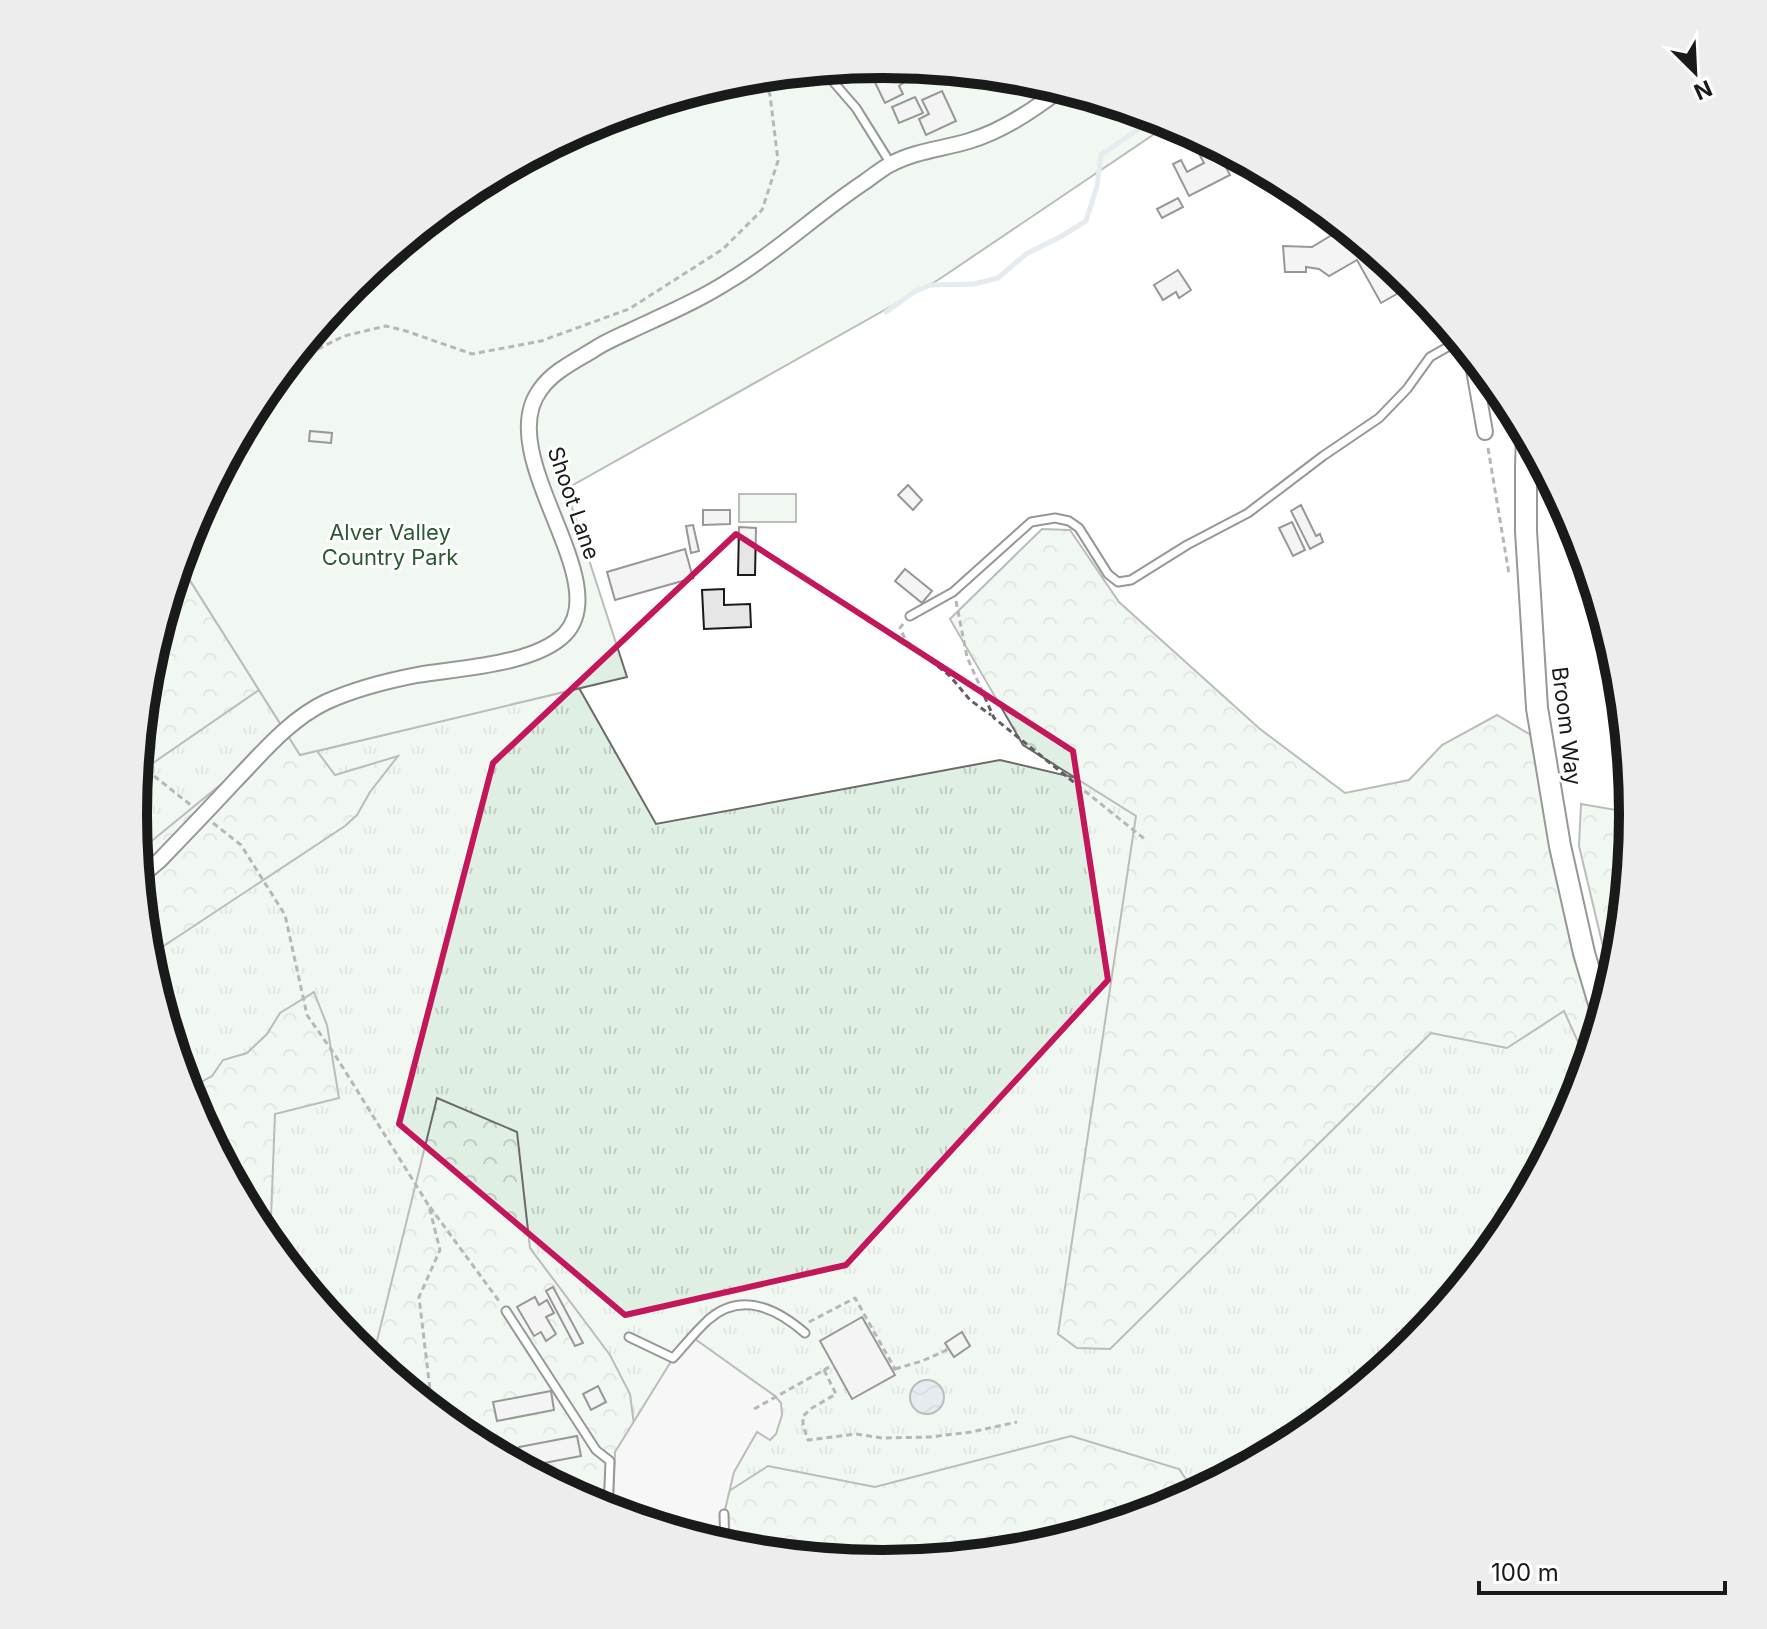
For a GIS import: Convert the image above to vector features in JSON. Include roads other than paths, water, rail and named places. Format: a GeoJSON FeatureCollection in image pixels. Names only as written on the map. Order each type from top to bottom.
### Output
{"type":"FeatureCollection","features":[{"type":"Feature","properties":{"kind":"main road","name":"Broom Way"},"geometry":{"type":"LineString","coordinates":[[1526,456],[1526,531],[1537,708],[1560,846],[1597,997]]}},
{"type":"Feature","properties":{"kind":"street","name":"Shoot Lane"},"geometry":{"type":"LineString","coordinates":[[150,869],[277,737],[322,703],[353,690],[414,676],[506,661],[531,653],[566,633],[578,606],[577,583],[535,466],[529,440],[532,404],[539,391],[561,370],[599,346],[733,279],[891,164],[1000,129],[1050,97]]}},
{"type":"Feature","properties":{"kind":"street"},"geometry":{"type":"LineString","coordinates":[[1475,376],[1485,432]]}},
{"type":"Feature","properties":{"kind":"lane"},"geometry":{"type":"LineString","coordinates":[[832,80],[856,108],[891,164]]}},
{"type":"Feature","properties":{"kind":"lane"},"geometry":{"type":"LineString","coordinates":[[910,616],[957,589],[1031,522],[1055,518],[1069,521],[1079,528],[1108,574],[1118,582],[1131,580],[1187,545],[1248,513],[1323,456],[1354,437],[1379,418],[1407,389],[1430,357],[1451,345]]}},
{"type":"Feature","properties":{"kind":"lane"},"geometry":{"type":"LineString","coordinates":[[629,1337],[673,1358],[709,1319],[727,1308],[746,1305],[763,1306],[788,1317],[802,1330]]}},
{"type":"Feature","properties":{"kind":"lane"},"geometry":{"type":"LineString","coordinates":[[506,1311],[596,1450],[610,1461],[609,1497]]}},
{"type":"Feature","properties":{"kind":"lane"},"geometry":{"type":"LineString","coordinates":[[724,1514],[725,1533]]}},
{"type":"Feature","properties":{"kind":"water"},"geometry":{"type":"Polygon","coordinates":[[[927,1380],[939,1385],[944,1397],[939,1409],[927,1414],[915,1409],[910,1397],[915,1385],[927,1380]]]}},
{"type":"Feature","properties":{"kind":"waterway"},"geometry":{"type":"LineString","coordinates":[[886,312],[914,292],[930,285],[974,284],[998,278],[1026,254],[1086,221],[1097,186],[1101,155],[1143,126]]}},
{"type":"Feature","properties":{"kind":"park label","name":"Alver Valley Country Park"},"geometry":{"type":"Point","coordinates":[390,544]}}]}
